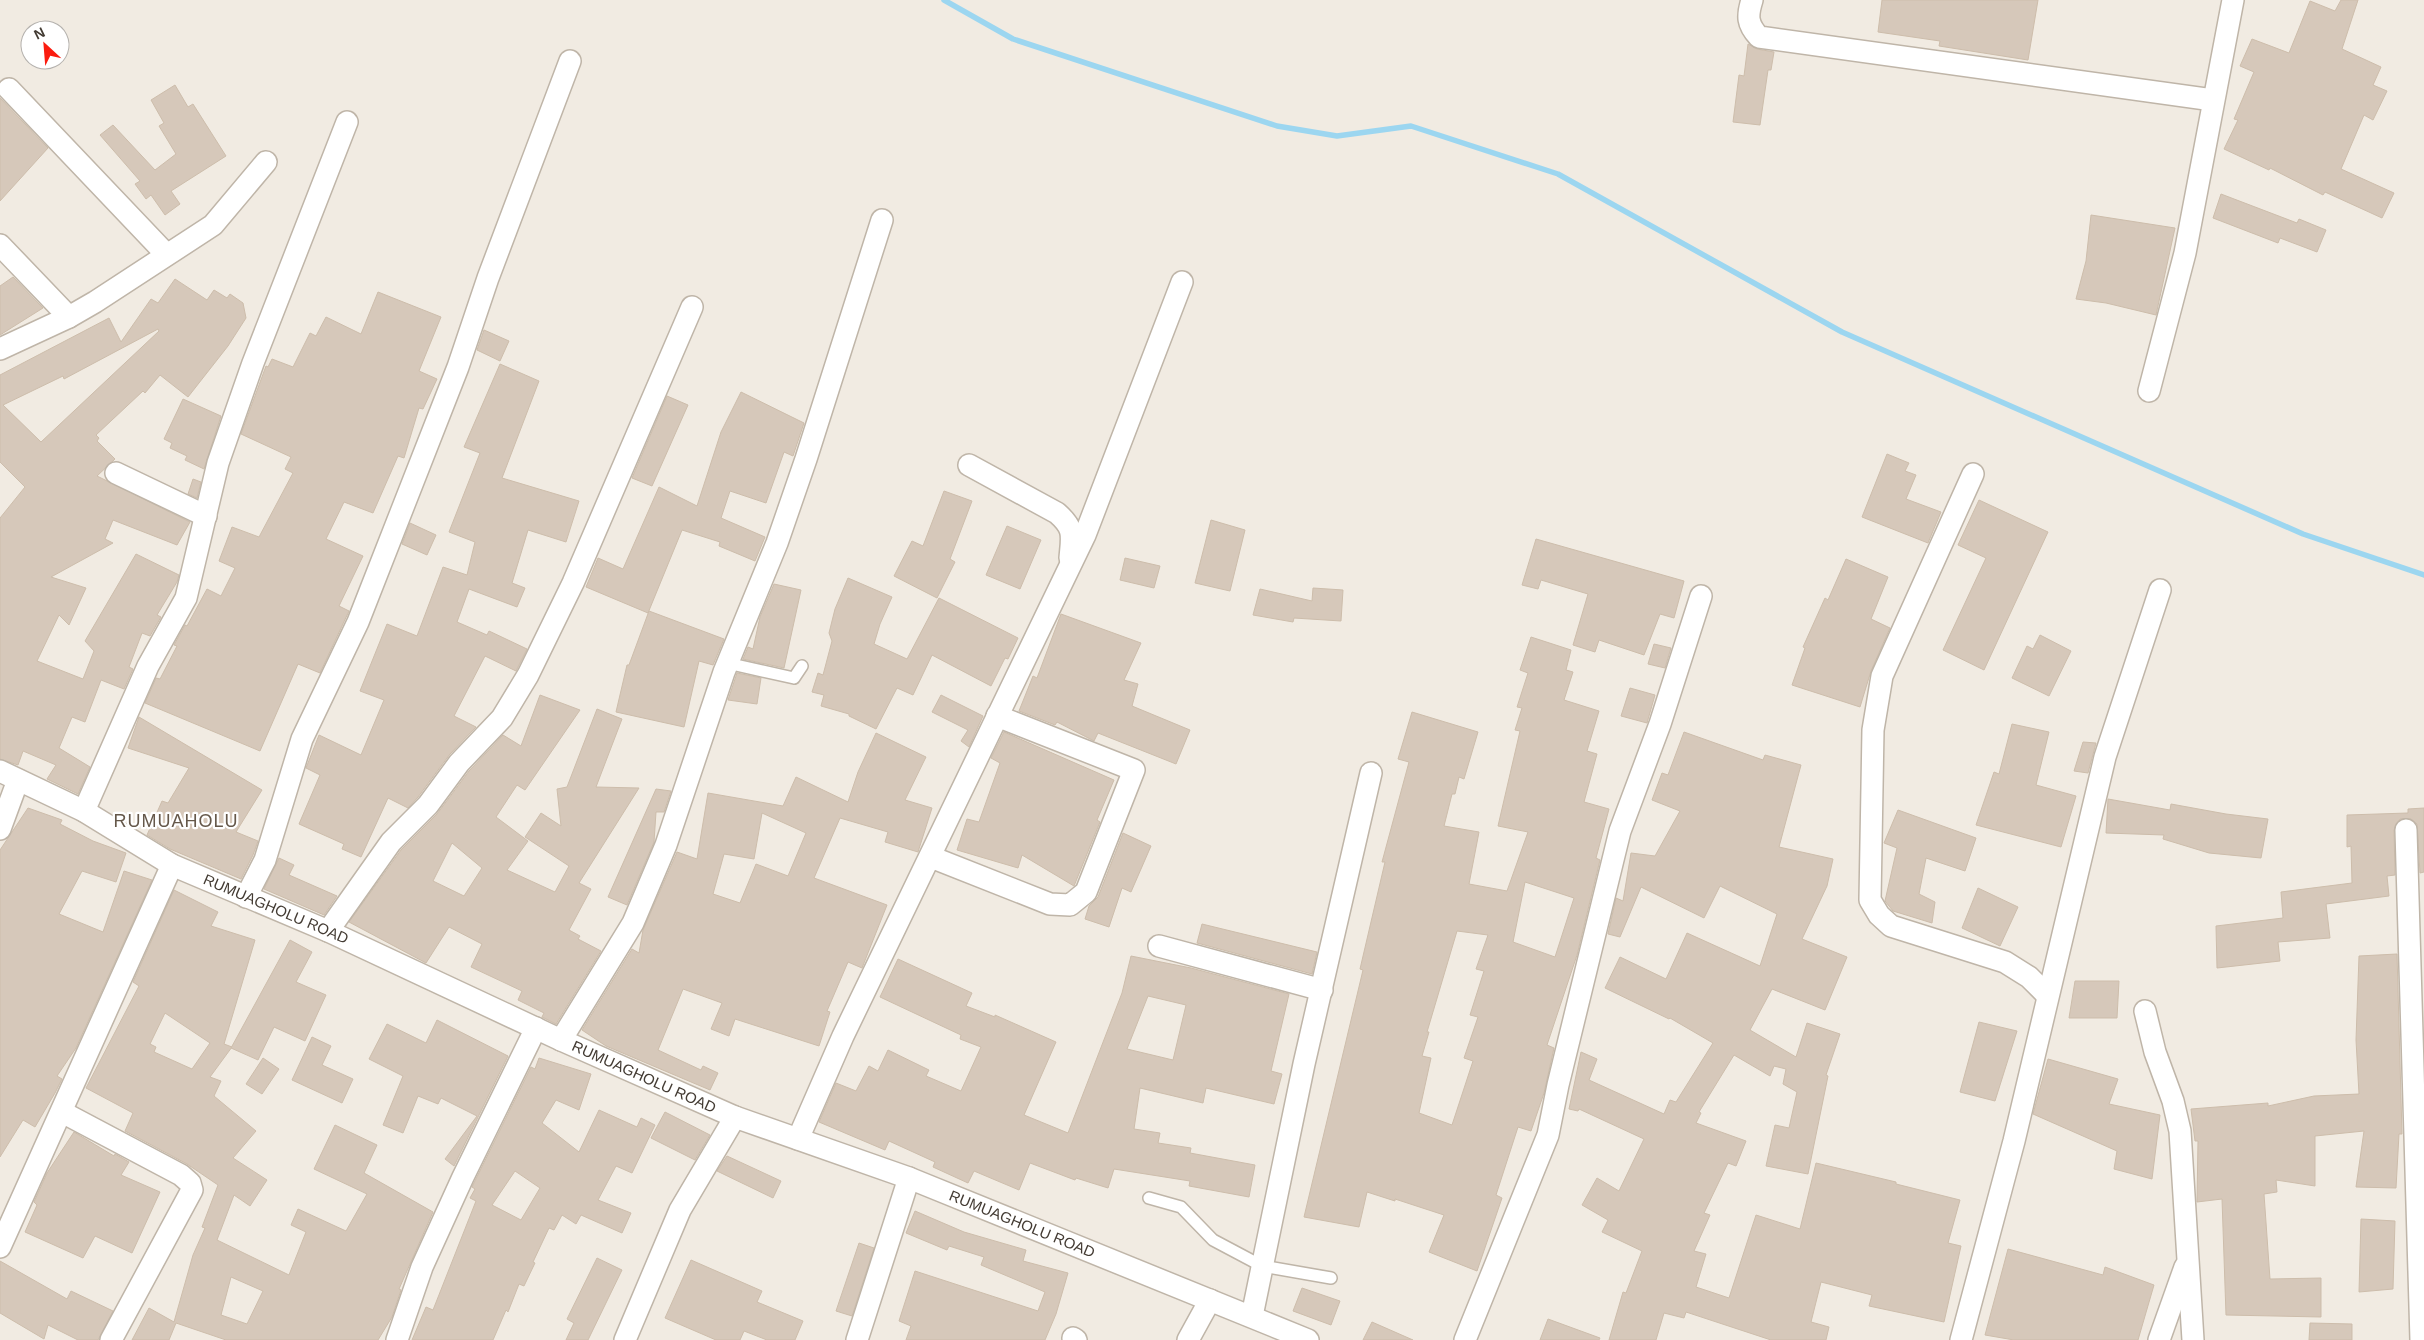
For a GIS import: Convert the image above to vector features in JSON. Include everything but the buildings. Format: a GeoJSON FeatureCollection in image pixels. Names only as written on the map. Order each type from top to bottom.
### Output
{"type":"FeatureCollection","features":[{"type":"Feature","properties":{"kind":"street"},"geometry":{"type":"LineString","coordinates":[[1752,0],[1747,16],[1750,28],[1759,37],[2213,100]]}},
{"type":"Feature","properties":{"kind":"street"},"geometry":{"type":"LineString","coordinates":[[2149,391],[2185,252],[2233,0]]}},
{"type":"Feature","properties":{"kind":"street"},"geometry":{"type":"LineString","coordinates":[[246,897],[264,860],[302,740],[358,622],[440,412],[570,61]]}},
{"type":"Feature","properties":{"kind":"street"},"geometry":{"type":"LineString","coordinates":[[9,89],[166,254]]}},
{"type":"Feature","properties":{"kind":"street"},"geometry":{"type":"LineString","coordinates":[[84,811],[148,666],[186,598],[218,463],[253,363],[348,122]]}},
{"type":"Feature","properties":{"kind":"street"},"geometry":{"type":"LineString","coordinates":[[0,349],[69,317],[95,302],[213,225],[266,162]]}},
{"type":"Feature","properties":{"kind":"street"},"geometry":{"type":"LineString","coordinates":[[560,1040],[633,923],[666,845],[727,663],[777,543],[806,459],[882,220]]}},
{"type":"Feature","properties":{"kind":"street"},"geometry":{"type":"LineString","coordinates":[[0,245],[69,317]]}},
{"type":"Feature","properties":{"kind":"street"},"geometry":{"type":"LineString","coordinates":[[798,1140],[843,1036],[1085,535],[1182,282]]}},
{"type":"Feature","properties":{"kind":"street"},"geometry":{"type":"LineString","coordinates":[[328,931],[391,842],[428,805],[459,762],[502,718],[528,675],[573,583],[692,307]]}},
{"type":"Feature","properties":{"kind":"street"},"geometry":{"type":"LineString","coordinates":[[969,465],[1057,513],[1069,523],[1072,530],[1069,568]]}},
{"type":"Feature","properties":{"kind":"street"},"geometry":{"type":"LineString","coordinates":[[116,473],[206,516]]}},
{"type":"Feature","properties":{"kind":"street"},"geometry":{"type":"LineString","coordinates":[[1973,474],[1882,676],[1873,730],[1870,900],[1879,916],[1891,926],[2005,962],[2030,976],[2047,995]]}},
{"type":"Feature","properties":{"kind":"street"},"geometry":{"type":"LineString","coordinates":[[1961,1340],[2014,1141],[2047,995],[2105,757],[2160,590]]}},
{"type":"Feature","properties":{"kind":"street"},"geometry":{"type":"LineString","coordinates":[[1465,1340],[1548,1135],[1558,1085],[1620,831],[1660,724],[1701,596]]}},
{"type":"Feature","properties":{"kind":"street"},"geometry":{"type":"LineString","coordinates":[[931,857],[1050,904],[1070,906],[1086,892],[1134,770],[997,716]]}},
{"type":"Feature","properties":{"kind":"street"},"geometry":{"type":"LineString","coordinates":[[1252,1316],[1371,773]]}},
{"type":"Feature","properties":{"kind":"street"},"geometry":{"type":"LineString","coordinates":[[0,829],[9,776]]}},
{"type":"Feature","properties":{"kind":"street","name":"RUMUAGHOLU ROAD"},"geometry":{"type":"LineString","coordinates":[[9,776],[84,811],[172,865],[328,931],[560,1040],[735,1117],[909,1178],[1308,1340]]}},
{"type":"Feature","properties":{"kind":"street"},"geometry":{"type":"LineString","coordinates":[[2406,830],[2419,1138],[2420,1340]]}},
{"type":"Feature","properties":{"kind":"street"},"geometry":{"type":"LineString","coordinates":[[0,1246],[172,865]]}},
{"type":"Feature","properties":{"kind":"street"},"geometry":{"type":"LineString","coordinates":[[1159,946],[1322,990]]}},
{"type":"Feature","properties":{"kind":"street"},"geometry":{"type":"LineString","coordinates":[[2145,1011],[2154,1052],[2173,1101],[2180,1131],[2193,1340]]}},
{"type":"Feature","properties":{"kind":"street"},"geometry":{"type":"LineString","coordinates":[[397,1340],[426,1258],[463,1177],[536,1028]]}},
{"type":"Feature","properties":{"kind":"street"},"geometry":{"type":"LineString","coordinates":[[62,1112],[181,1175],[190,1183],[192,1190],[111,1340]]}},
{"type":"Feature","properties":{"kind":"street"},"geometry":{"type":"LineString","coordinates":[[625,1340],[680,1210],[735,1117]]}},
{"type":"Feature","properties":{"kind":"street"},"geometry":{"type":"LineString","coordinates":[[857,1340],[909,1178]]}},
{"type":"Feature","properties":{"kind":"street"},"geometry":{"type":"LineString","coordinates":[[2159,1340],[2189,1257]]}},
{"type":"Feature","properties":{"kind":"street"},"geometry":{"type":"LineString","coordinates":[[1188,1340],[1210,1300]]}},
{"type":"Feature","properties":{"kind":"lane"},"geometry":{"type":"LineString","coordinates":[[727,663],[794,678],[802,666]]}},
{"type":"Feature","properties":{"kind":"lane"},"geometry":{"type":"LineString","coordinates":[[1149,1198],[1181,1207],[1213,1240],[1262,1266],[1331,1278]]}},
{"type":"Feature","properties":{"kind":"waterway"},"geometry":{"type":"LineString","coordinates":[[944,0],[1013,39],[1277,126],[1337,136],[1411,126],[1558,174],[1842,332],[2303,534],[2424,575]]}},
{"type":"Feature","properties":{"kind":"district","name":"RUMUAHOLU"},"geometry":{"type":"Point","coordinates":[176,821]}}]}
